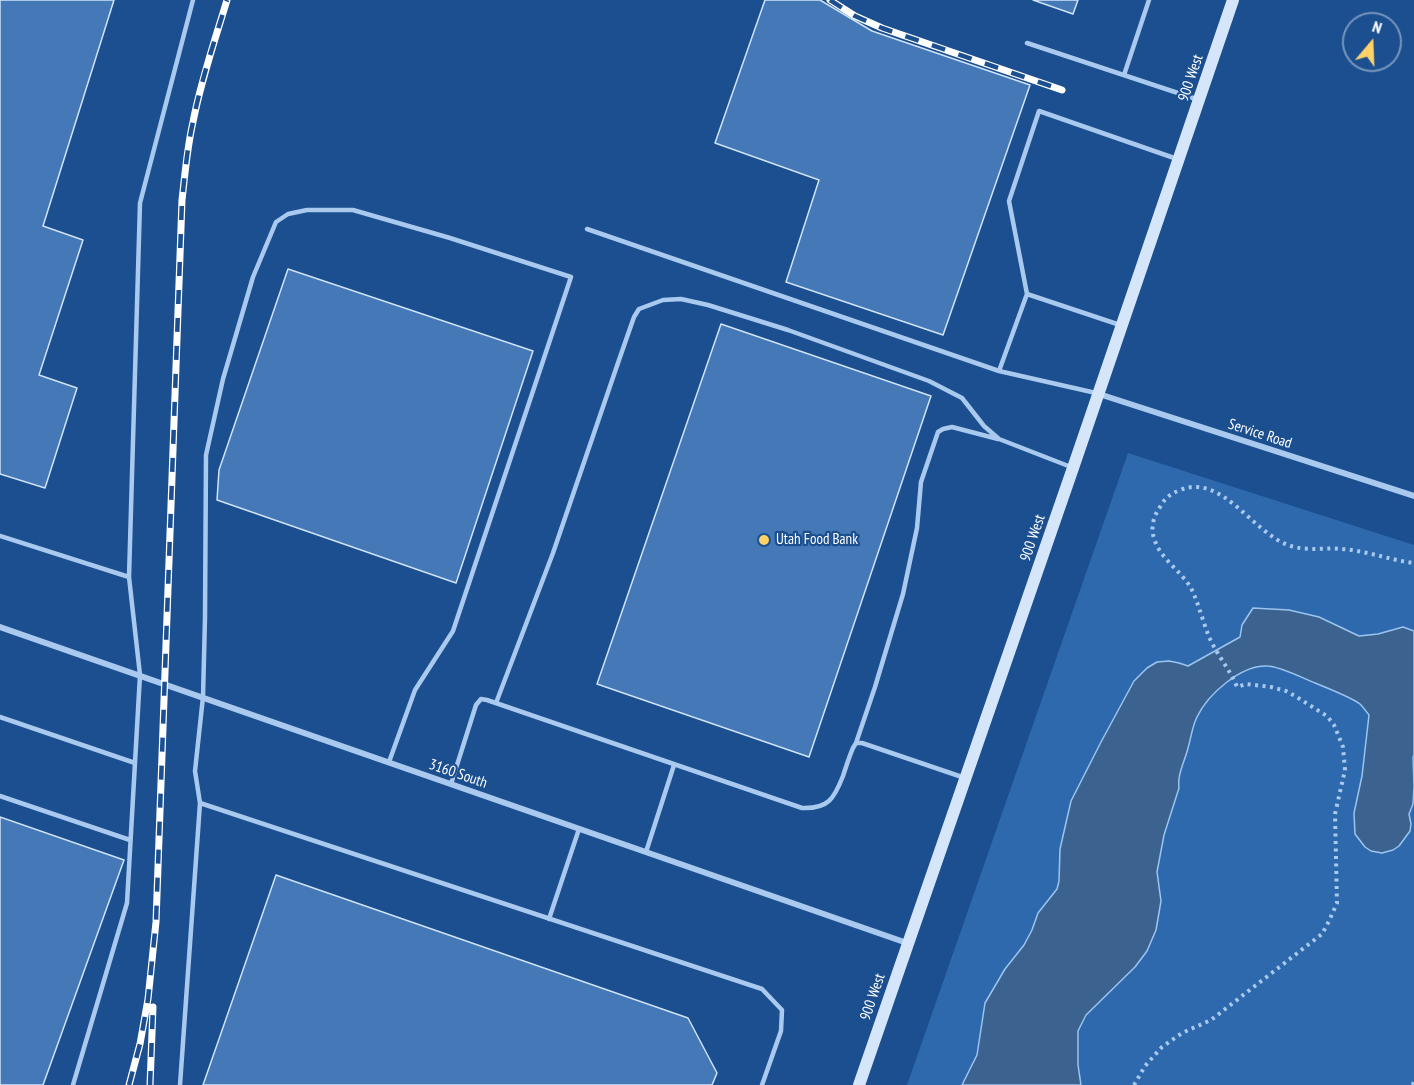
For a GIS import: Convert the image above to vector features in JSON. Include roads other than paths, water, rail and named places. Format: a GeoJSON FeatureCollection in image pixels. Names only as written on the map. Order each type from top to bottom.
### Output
{"type":"FeatureCollection","features":[{"type":"Feature","properties":{"kind":"main road","name":"900 West"},"geometry":{"type":"LineString","coordinates":[[859,1085],[1233,0]]}},
{"type":"Feature","properties":{"kind":"street","name":"Service Road"},"geometry":{"type":"LineString","coordinates":[[1099,394],[1414,496]]}},
{"type":"Feature","properties":{"kind":"street","name":"3160 South"},"geometry":{"type":"LineString","coordinates":[[0,627],[907,943]]}},
{"type":"Feature","properties":{"kind":"lane"},"geometry":{"type":"LineString","coordinates":[[73,1085],[127,903],[140,675],[129,577],[140,203],[193,0]]}},
{"type":"Feature","properties":{"kind":"lane"},"geometry":{"type":"LineString","coordinates":[[1124,75],[1149,0]]}},
{"type":"Feature","properties":{"kind":"lane"},"geometry":{"type":"LineString","coordinates":[[1028,43],[1199,100]]}},
{"type":"Feature","properties":{"kind":"lane"},"geometry":{"type":"LineString","coordinates":[[999,371],[1027,294],[1009,201],[1038,111],[1179,159]]}},
{"type":"Feature","properties":{"kind":"lane"},"geometry":{"type":"LineString","coordinates":[[180,1085],[200,803],[195,771],[202,697],[205,618],[206,455],[223,379],[253,277],[276,222],[288,214],[307,210],[353,210],[571,277],[453,630],[416,690],[389,762]]}},
{"type":"Feature","properties":{"kind":"lane"},"geometry":{"type":"LineString","coordinates":[[587,229],[999,371],[1099,394]]}},
{"type":"Feature","properties":{"kind":"lane"},"geometry":{"type":"LineString","coordinates":[[1027,294],[1122,326]]}},
{"type":"Feature","properties":{"kind":"lane"},"geometry":{"type":"LineString","coordinates":[[496,703],[557,542],[634,317],[639,309],[663,300],[681,299],[708,305],[798,334],[929,381],[962,398],[984,426],[999,439]]}},
{"type":"Feature","properties":{"kind":"lane"},"geometry":{"type":"LineString","coordinates":[[451,784],[476,705],[481,699],[802,808],[824,805],[834,797],[875,687],[903,594],[915,534],[921,482],[938,432],[952,427],[999,439],[1073,468]]}},
{"type":"Feature","properties":{"kind":"lane"},"geometry":{"type":"LineString","coordinates":[[0,536],[129,577]]}},
{"type":"Feature","properties":{"kind":"lane"},"geometry":{"type":"LineString","coordinates":[[0,717],[135,763]]}},
{"type":"Feature","properties":{"kind":"lane"},"geometry":{"type":"LineString","coordinates":[[856,742],[965,778]]}},
{"type":"Feature","properties":{"kind":"lane"},"geometry":{"type":"LineString","coordinates":[[646,852],[674,765]]}},
{"type":"Feature","properties":{"kind":"lane"},"geometry":{"type":"LineString","coordinates":[[0,796],[130,840]]}},
{"type":"Feature","properties":{"kind":"lane"},"geometry":{"type":"LineString","coordinates":[[200,803],[762,989],[782,1010],[781,1031],[762,1085]]}},
{"type":"Feature","properties":{"kind":"lane"},"geometry":{"type":"LineString","coordinates":[[549,919],[579,829]]}},
{"type":"Feature","properties":{"kind":"railway"},"geometry":{"type":"LineString","coordinates":[[129,1085],[140,1044],[148,999],[156,922],[182,200],[196,106],[227,0]]}},
{"type":"Feature","properties":{"kind":"railway"},"geometry":{"type":"LineString","coordinates":[[830,0],[855,16],[882,28],[1062,90]]}},
{"type":"Feature","properties":{"kind":"railway"},"geometry":{"type":"LineString","coordinates":[[150,1085],[153,1007]]}},
{"type":"Feature","properties":{"kind":"place","name":"Utah Food Bank"},"geometry":{"type":"Point","coordinates":[764,540]}}]}
